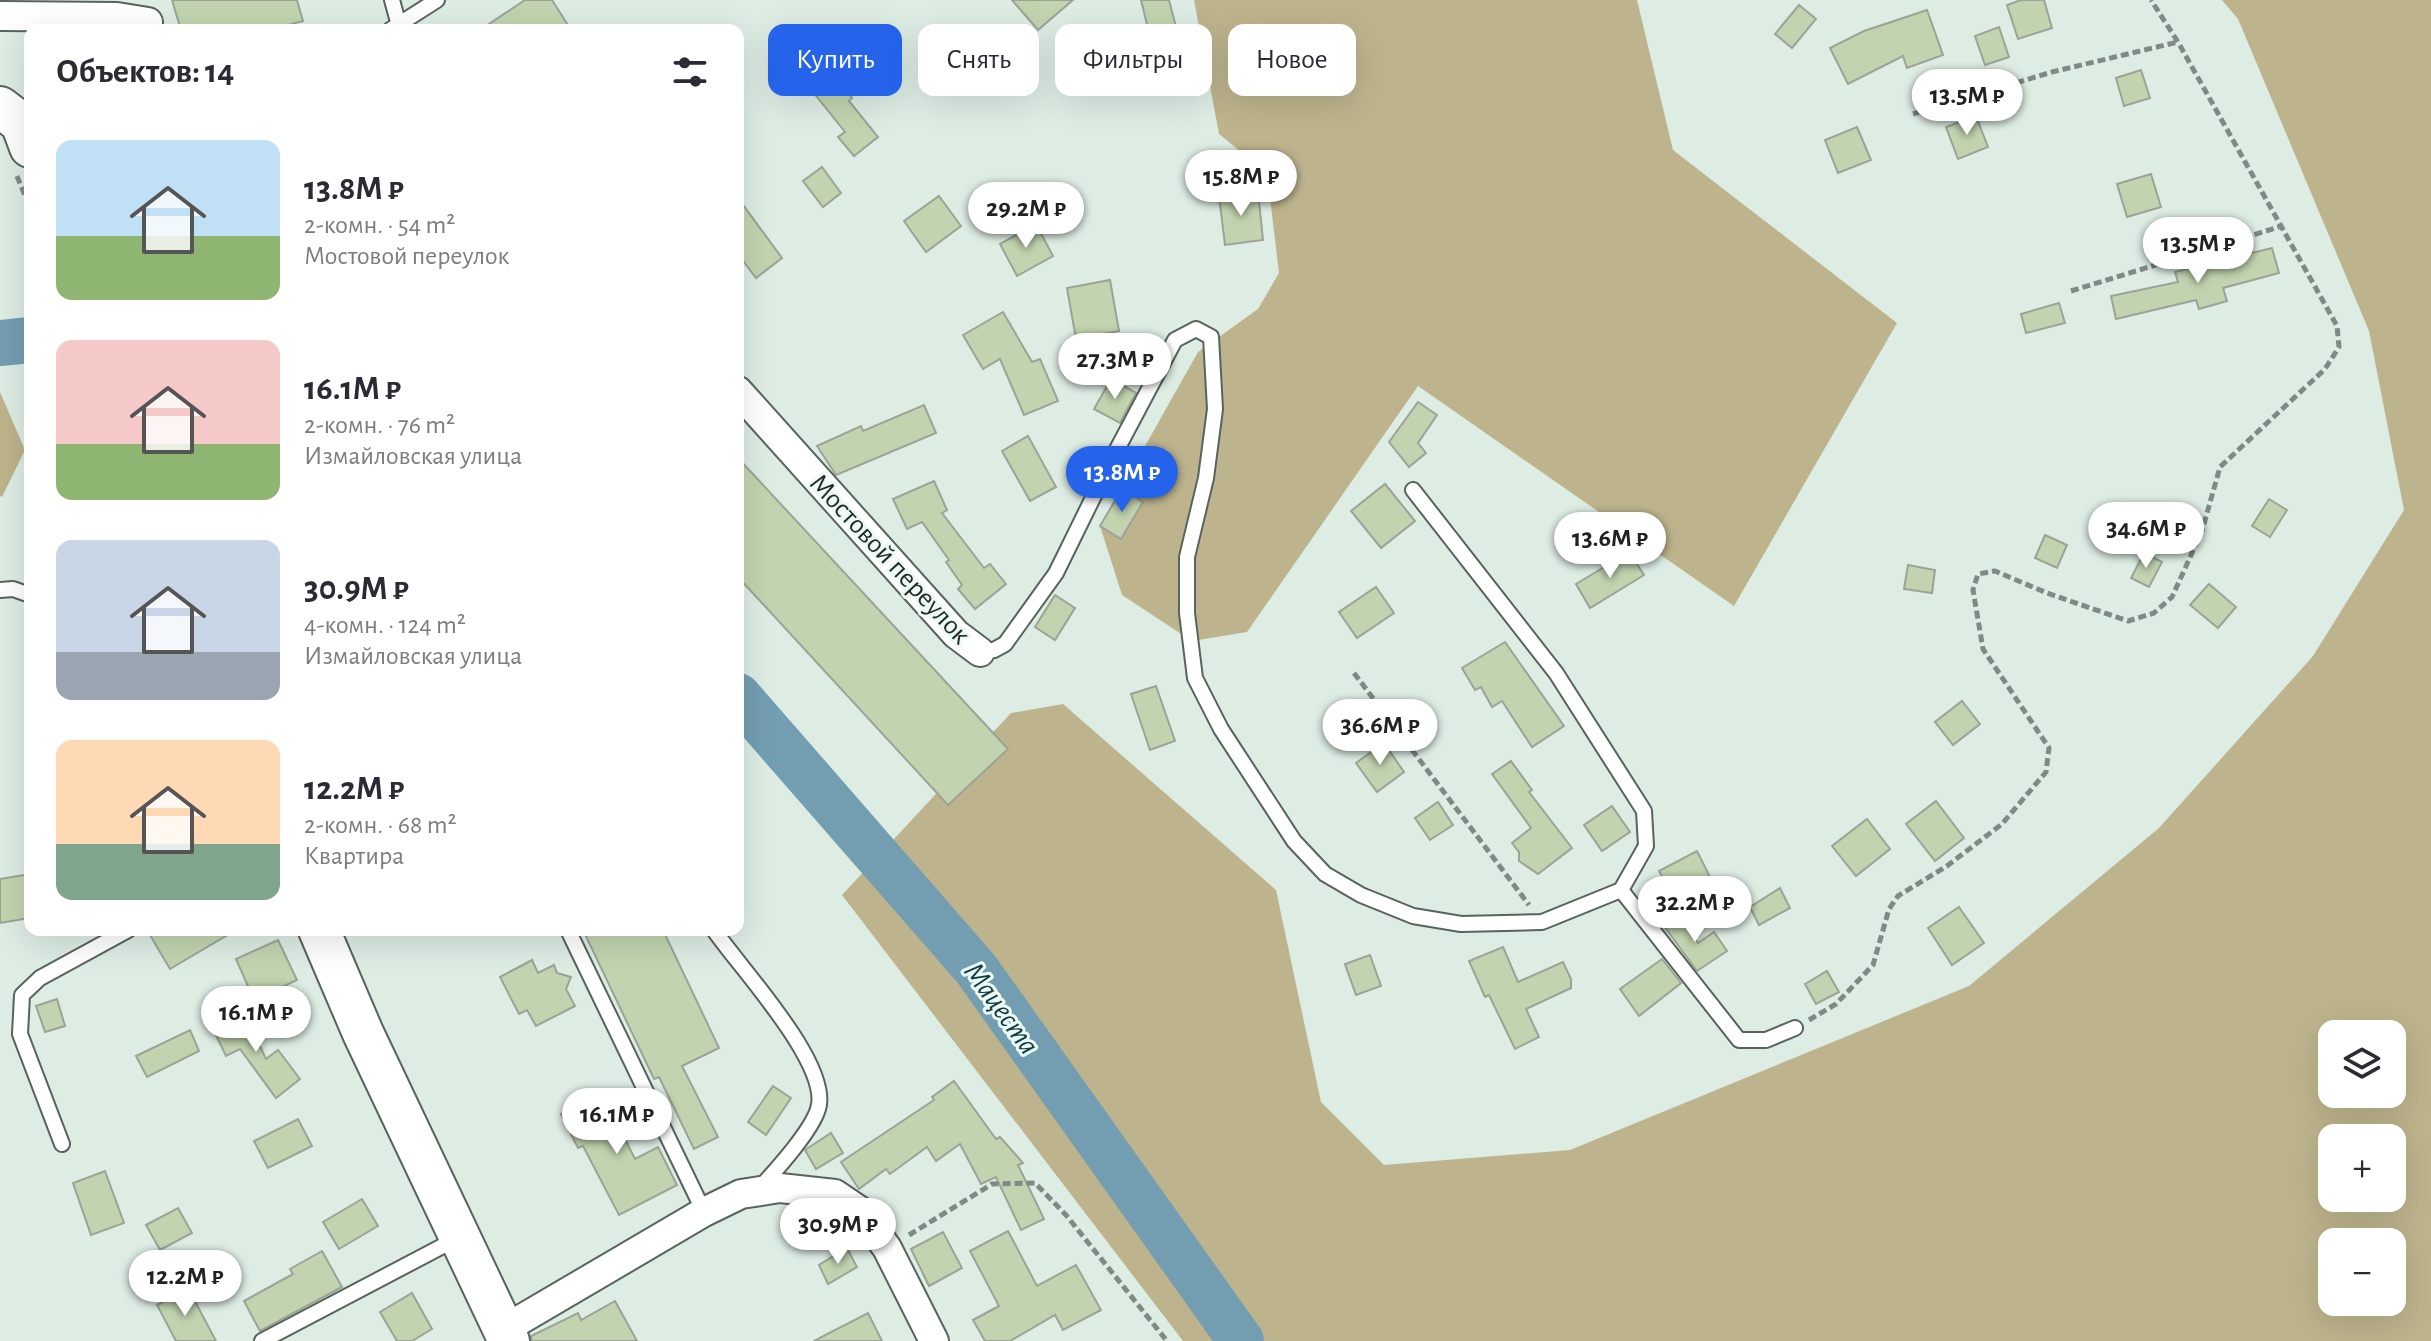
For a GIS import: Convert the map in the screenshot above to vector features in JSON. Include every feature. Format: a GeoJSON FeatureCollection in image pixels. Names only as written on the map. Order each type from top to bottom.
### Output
{"type":"FeatureCollection","features":[{"type":"Feature","properties":{"kind":"street"},"geometry":{"type":"LineString","coordinates":[[0,16],[148,17]]}},
{"type":"Feature","properties":{"kind":"street","name":"Мостовой переулок"},"geometry":{"type":"LineString","coordinates":[[744,398],[956,634],[980,652]]}},
{"type":"Feature","properties":{"kind":"street"},"geometry":{"type":"LineString","coordinates":[[322,936],[363,1033],[506,1335],[704,1212],[758,1190],[780,1188],[835,1194],[860,1211],[887,1248],[934,1341]]}},
{"type":"Feature","properties":{"kind":"lane"},"geometry":{"type":"LineString","coordinates":[[392,0],[394,24]]}},
{"type":"Feature","properties":{"kind":"lane"},"geometry":{"type":"LineString","coordinates":[[397,24],[437,0]]}},
{"type":"Feature","properties":{"kind":"lane","name":"Мостовой переулок"},"geometry":{"type":"LineString","coordinates":[[980,652],[1005,644],[1056,573],[1175,340],[1196,329],[1211,337],[1215,409],[1206,478],[1187,557],[1187,613],[1195,678],[1221,729],[1294,841],[1325,874],[1361,895],[1413,916],[1461,924],[1542,922]]}},
{"type":"Feature","properties":{"kind":"lane"},"geometry":{"type":"LineString","coordinates":[[1413,490],[1556,673],[1644,811],[1646,846],[1621,890],[1542,922]]}},
{"type":"Feature","properties":{"kind":"lane"},"geometry":{"type":"LineString","coordinates":[[0,590],[13,589],[24,593]]}},
{"type":"Feature","properties":{"kind":"lane"},"geometry":{"type":"LineString","coordinates":[[1621,890],[1739,1040],[1766,1040],[1795,1028]]}},
{"type":"Feature","properties":{"kind":"lane"},"geometry":{"type":"LineString","coordinates":[[62,1144],[20,1034],[22,995],[40,978],[117,936]]}},
{"type":"Feature","properties":{"kind":"lane"},"geometry":{"type":"LineString","coordinates":[[571,936],[704,1212]]}},
{"type":"Feature","properties":{"kind":"lane"},"geometry":{"type":"LineString","coordinates":[[719,936],[803,1052],[819,1086],[818,1109],[758,1190]]}},
{"type":"Feature","properties":{"kind":"lane"},"geometry":{"type":"LineString","coordinates":[[262,1341],[459,1238]]}},
{"type":"Feature","properties":{"kind":"path"},"geometry":{"type":"LineString","coordinates":[[1795,1028],[1836,1004],[1873,965],[1889,909],[1898,896],[1947,866],[2002,824],[2046,772],[2049,748],[1983,649],[1973,590],[1978,574],[1995,571],[2128,621],[2154,613],[2172,597],[2202,531],[2220,467],[2325,369],[2339,347],[2337,326],[2178,42],[2151,0]]}},
{"type":"Feature","properties":{"kind":"path"},"geometry":{"type":"LineString","coordinates":[[1913,114],[2052,72],[2178,42]]}},
{"type":"Feature","properties":{"kind":"path"},"geometry":{"type":"LineString","coordinates":[[2071,291],[2279,227]]}},
{"type":"Feature","properties":{"kind":"path"},"geometry":{"type":"LineString","coordinates":[[1354,673],[1542,922]]}},
{"type":"Feature","properties":{"kind":"path"},"geometry":{"type":"LineString","coordinates":[[887,1248],[992,1184],[1035,1183],[1066,1215],[1167,1341]]}},
{"type":"Feature","properties":{"kind":"shaded area"},"geometry":{"type":"Polygon","coordinates":[[[1194,0],[1637,0],[1673,150],[1897,323],[1734,606],[1418,386],[1247,632],[1192,641],[1122,595],[1100,526],[1198,352],[1258,309],[1279,273],[1267,173],[1219,134],[1212,96],[1212,24],[1198,24],[1194,0]]]}},
{"type":"Feature","properties":{"kind":"shaded area"},"geometry":{"type":"Polygon","coordinates":[[[2222,0],[2431,0],[2431,1341],[1183,1341],[842,895],[1011,713],[1063,704],[1276,890],[1321,1102],[1384,1165],[1570,1150],[1969,986],[2159,828],[2313,656],[2404,510],[2369,331],[2238,19],[2222,0]]]}},
{"type":"Feature","properties":{"kind":"shaded area"},"geometry":{"type":"Polygon","coordinates":[[[0,392],[24,452],[0,496],[0,392]]]}},
{"type":"Feature","properties":{"kind":"building"},"geometry":{"type":"Polygon","coordinates":[[[172,0],[297,0],[303,21],[292,24],[179,24],[172,0]]]}},
{"type":"Feature","properties":{"kind":"building"},"geometry":{"type":"Polygon","coordinates":[[[525,0],[552,0],[567,24],[489,24],[525,0]]]}},
{"type":"Feature","properties":{"kind":"building"},"geometry":{"type":"Polygon","coordinates":[[[1012,0],[1073,0],[1039,29],[1039,24],[1033,24],[1012,0]]]}},
{"type":"Feature","properties":{"kind":"building"},"geometry":{"type":"Polygon","coordinates":[[[1141,0],[1169,0],[1175,24],[1147,24],[1141,0]]]}},
{"type":"Feature","properties":{"kind":"building"},"geometry":{"type":"Polygon","coordinates":[[[2021,0],[2044,0],[2052,28],[2018,39],[2007,5],[2021,0]]]}},
{"type":"Feature","properties":{"kind":"building"},"geometry":{"type":"Polygon","coordinates":[[[1799,5],[1816,19],[1792,48],[1775,34],[1799,5]]]}},
{"type":"Feature","properties":{"kind":"building"},"geometry":{"type":"Polygon","coordinates":[[[1927,10],[1943,55],[1907,68],[1903,56],[1848,84],[1830,48],[1864,31],[1927,10]]]}},
{"type":"Feature","properties":{"kind":"building"},"geometry":{"type":"Polygon","coordinates":[[[1999,27],[2009,57],[1985,65],[1975,36],[1999,27]]]}},
{"type":"Feature","properties":{"kind":"building"},"geometry":{"type":"Polygon","coordinates":[[[2141,70],[2150,98],[2124,106],[2116,78],[2141,70]]]}},
{"type":"Feature","properties":{"kind":"building"},"geometry":{"type":"Polygon","coordinates":[[[816,96],[850,96],[849,101],[878,137],[854,156],[838,137],[845,132],[816,96]]]}},
{"type":"Feature","properties":{"kind":"building"},"geometry":{"type":"Polygon","coordinates":[[[1976,116],[1988,147],[1958,159],[1946,127],[1976,116]]]}},
{"type":"Feature","properties":{"kind":"building"},"geometry":{"type":"Polygon","coordinates":[[[1857,127],[1871,160],[1838,173],[1825,140],[1857,127]]]}},
{"type":"Feature","properties":{"kind":"building"},"geometry":{"type":"Polygon","coordinates":[[[822,167],[841,193],[823,207],[803,181],[822,167]]]}},
{"type":"Feature","properties":{"kind":"building"},"geometry":{"type":"Polygon","coordinates":[[[2151,174],[2161,207],[2127,217],[2117,184],[2151,174]]]}},
{"type":"Feature","properties":{"kind":"building"},"geometry":{"type":"Polygon","coordinates":[[[1258,191],[1263,240],[1225,245],[1219,196],[1258,191]]]}},
{"type":"Feature","properties":{"kind":"building"},"geometry":{"type":"Polygon","coordinates":[[[939,196],[961,226],[926,252],[904,221],[939,196]]]}},
{"type":"Feature","properties":{"kind":"building"},"geometry":{"type":"Polygon","coordinates":[[[744,206],[782,258],[756,278],[744,262],[744,206]]]}},
{"type":"Feature","properties":{"kind":"building"},"geometry":{"type":"Polygon","coordinates":[[[1036,224],[1053,256],[1017,276],[1000,244],[1036,224]]]}},
{"type":"Feature","properties":{"kind":"building"},"geometry":{"type":"Polygon","coordinates":[[[2272,248],[2279,273],[2223,288],[2227,301],[2199,309],[2196,300],[2116,319],[2111,296],[2178,282],[2175,272],[2272,248]]]}},
{"type":"Feature","properties":{"kind":"building"},"geometry":{"type":"Polygon","coordinates":[[[1110,280],[1119,331],[1076,339],[1067,288],[1110,280]]]}},
{"type":"Feature","properties":{"kind":"building"},"geometry":{"type":"Polygon","coordinates":[[[2059,303],[2065,323],[2026,333],[2021,314],[2059,303]]]}},
{"type":"Feature","properties":{"kind":"building"},"geometry":{"type":"Polygon","coordinates":[[[1003,312],[1032,362],[1040,359],[1058,401],[1024,415],[1000,359],[983,369],[963,335],[1003,312]]]}},
{"type":"Feature","properties":{"kind":"building"},"geometry":{"type":"Polygon","coordinates":[[[1111,379],[1136,393],[1120,423],[1094,409],[1111,379]]]}},
{"type":"Feature","properties":{"kind":"building"},"geometry":{"type":"Polygon","coordinates":[[[1418,402],[1437,415],[1418,443],[1426,453],[1409,467],[1389,442],[1418,402]]]}},
{"type":"Feature","properties":{"kind":"building"},"geometry":{"type":"Polygon","coordinates":[[[924,405],[936,433],[836,475],[817,446],[861,426],[863,431],[924,405]]]}},
{"type":"Feature","properties":{"kind":"building"},"geometry":{"type":"Polygon","coordinates":[[[1028,436],[1056,487],[1030,501],[1002,451],[1028,436]]]}},
{"type":"Feature","properties":{"kind":"building"},"geometry":{"type":"Polygon","coordinates":[[[744,464],[1008,749],[948,805],[744,584],[744,464]]]}},
{"type":"Feature","properties":{"kind":"building"},"geometry":{"type":"Polygon","coordinates":[[[934,481],[947,510],[942,513],[984,568],[990,564],[1006,584],[975,609],[958,589],[962,585],[946,562],[949,560],[922,522],[907,529],[893,499],[934,481]]]}},
{"type":"Feature","properties":{"kind":"building"},"geometry":{"type":"Polygon","coordinates":[[[1385,484],[1415,521],[1381,548],[1351,511],[1385,484]]]}},
{"type":"Feature","properties":{"kind":"building"},"geometry":{"type":"Polygon","coordinates":[[[1122,489],[1143,502],[1121,539],[1100,526],[1122,489]]]}},
{"type":"Feature","properties":{"kind":"building"},"geometry":{"type":"Polygon","coordinates":[[[2269,499],[2287,510],[2270,537],[2252,526],[2269,499]]]}},
{"type":"Feature","properties":{"kind":"building"},"geometry":{"type":"Polygon","coordinates":[[[2045,535],[2067,545],[2057,568],[2035,558],[2045,535]]]}},
{"type":"Feature","properties":{"kind":"building"},"geometry":{"type":"Polygon","coordinates":[[[1629,552],[1644,575],[1590,608],[1576,584],[1629,552]]]}},
{"type":"Feature","properties":{"kind":"building"},"geometry":{"type":"Polygon","coordinates":[[[2144,553],[2162,562],[2149,587],[2131,578],[2144,553]]]}},
{"type":"Feature","properties":{"kind":"building"},"geometry":{"type":"Polygon","coordinates":[[[1908,565],[1935,570],[1932,593],[1904,589],[1908,565]]]}},
{"type":"Feature","properties":{"kind":"building"},"geometry":{"type":"Polygon","coordinates":[[[2209,584],[2236,607],[2218,628],[2190,605],[2209,584]]]}},
{"type":"Feature","properties":{"kind":"building"},"geometry":{"type":"Polygon","coordinates":[[[1376,587],[1394,613],[1357,638],[1339,612],[1376,587]]]}},
{"type":"Feature","properties":{"kind":"building"},"geometry":{"type":"Polygon","coordinates":[[[1055,595],[1075,608],[1055,640],[1035,627],[1055,595]]]}},
{"type":"Feature","properties":{"kind":"building"},"geometry":{"type":"Polygon","coordinates":[[[1505,642],[1564,726],[1532,747],[1502,701],[1492,707],[1481,687],[1475,690],[1462,668],[1505,642]]]}},
{"type":"Feature","properties":{"kind":"building"},"geometry":{"type":"Polygon","coordinates":[[[1156,686],[1175,741],[1150,750],[1131,694],[1156,686]]]}},
{"type":"Feature","properties":{"kind":"building"},"geometry":{"type":"Polygon","coordinates":[[[1962,701],[1980,724],[1953,745],[1935,722],[1962,701]]]}},
{"type":"Feature","properties":{"kind":"building"},"geometry":{"type":"Polygon","coordinates":[[[1384,743],[1404,772],[1377,792],[1356,763],[1384,743]]]}},
{"type":"Feature","properties":{"kind":"building"},"geometry":{"type":"Polygon","coordinates":[[[1511,761],[1532,790],[1529,792],[1572,848],[1538,874],[1519,861],[1519,852],[1512,843],[1531,828],[1492,774],[1511,761]]]}},
{"type":"Feature","properties":{"kind":"building"},"geometry":{"type":"Polygon","coordinates":[[[1936,801],[1964,838],[1935,861],[1906,824],[1936,801]]]}},
{"type":"Feature","properties":{"kind":"building"},"geometry":{"type":"Polygon","coordinates":[[[1438,802],[1453,825],[1430,840],[1415,818],[1438,802]]]}},
{"type":"Feature","properties":{"kind":"building"},"geometry":{"type":"Polygon","coordinates":[[[1612,806],[1630,832],[1602,851],[1584,825],[1612,806]]]}},
{"type":"Feature","properties":{"kind":"building"},"geometry":{"type":"Polygon","coordinates":[[[1867,819],[1890,849],[1856,876],[1832,846],[1867,819]]]}},
{"type":"Feature","properties":{"kind":"building"},"geometry":{"type":"Polygon","coordinates":[[[1697,851],[1715,887],[1678,907],[1659,871],[1697,851]]]}},
{"type":"Feature","properties":{"kind":"building"},"geometry":{"type":"Polygon","coordinates":[[[24,875],[24,919],[0,923],[0,879],[24,875]]]}},
{"type":"Feature","properties":{"kind":"building"},"geometry":{"type":"Polygon","coordinates":[[[1780,888],[1790,908],[1759,925],[1750,907],[1780,888]]]}},
{"type":"Feature","properties":{"kind":"building"},"geometry":{"type":"Polygon","coordinates":[[[1959,907],[1984,943],[1952,965],[1928,928],[1959,907]]]}},
{"type":"Feature","properties":{"kind":"building"},"geometry":{"type":"Polygon","coordinates":[[[1681,916],[1698,943],[1714,932],[1727,951],[1697,971],[1664,926],[1681,916]]]}},
{"type":"Feature","properties":{"kind":"building"},"geometry":{"type":"Polygon","coordinates":[[[151,936],[226,936],[170,969],[151,936]]]}},
{"type":"Feature","properties":{"kind":"building"},"geometry":{"type":"Polygon","coordinates":[[[586,936],[666,936],[719,1048],[682,1066],[718,1137],[694,1149],[659,1077],[654,1079],[586,936]]]}},
{"type":"Feature","properties":{"kind":"building"},"geometry":{"type":"Polygon","coordinates":[[[278,940],[297,980],[254,1000],[236,959],[278,940]]]}},
{"type":"Feature","properties":{"kind":"building"},"geometry":{"type":"Polygon","coordinates":[[[1503,947],[1518,982],[1563,962],[1571,979],[1571,988],[1526,1009],[1539,1037],[1515,1049],[1489,995],[1485,997],[1469,961],[1503,947]]]}},
{"type":"Feature","properties":{"kind":"building"},"geometry":{"type":"Polygon","coordinates":[[[1370,955],[1381,986],[1356,995],[1345,964],[1370,955]]]}},
{"type":"Feature","properties":{"kind":"building"},"geometry":{"type":"Polygon","coordinates":[[[1662,959],[1681,983],[1639,1016],[1620,989],[1662,959]]]}},
{"type":"Feature","properties":{"kind":"building"},"geometry":{"type":"Polygon","coordinates":[[[532,960],[538,973],[554,965],[557,973],[571,977],[566,989],[575,1006],[536,1026],[527,1010],[519,1014],[500,977],[532,960]]]}},
{"type":"Feature","properties":{"kind":"building"},"geometry":{"type":"Polygon","coordinates":[[[1827,971],[1839,992],[1816,1004],[1805,984],[1827,971]]]}},
{"type":"Feature","properties":{"kind":"building"},"geometry":{"type":"Polygon","coordinates":[[[57,999],[65,1026],[45,1032],[36,1006],[57,999]]]}},
{"type":"Feature","properties":{"kind":"building"},"geometry":{"type":"Polygon","coordinates":[[[244,1012],[266,1059],[278,1050],[300,1079],[276,1098],[240,1049],[226,1056],[212,1027],[244,1012]]]}},
{"type":"Feature","properties":{"kind":"building"},"geometry":{"type":"Polygon","coordinates":[[[190,1030],[199,1051],[147,1077],[136,1056],[190,1030]]]}},
{"type":"Feature","properties":{"kind":"building"},"geometry":{"type":"Polygon","coordinates":[[[954,1081],[996,1139],[1000,1137],[1023,1163],[1018,1165],[1044,1219],[1021,1230],[996,1177],[981,1184],[960,1144],[936,1161],[927,1147],[890,1174],[886,1169],[859,1189],[841,1162],[934,1100],[932,1097],[954,1081]]]}},
{"type":"Feature","properties":{"kind":"building"},"geometry":{"type":"Polygon","coordinates":[[[773,1086],[791,1098],[766,1135],[748,1122],[773,1086]]]}},
{"type":"Feature","properties":{"kind":"building"},"geometry":{"type":"Polygon","coordinates":[[[602,1093],[635,1159],[658,1147],[677,1185],[619,1215],[583,1146],[578,1148],[561,1114],[602,1093]]]}},
{"type":"Feature","properties":{"kind":"building"},"geometry":{"type":"Polygon","coordinates":[[[298,1119],[312,1146],[268,1168],[254,1141],[298,1119]]]}},
{"type":"Feature","properties":{"kind":"building"},"geometry":{"type":"Polygon","coordinates":[[[831,1133],[843,1153],[816,1169],[805,1150],[831,1133]]]}},
{"type":"Feature","properties":{"kind":"building"},"geometry":{"type":"Polygon","coordinates":[[[105,1171],[124,1223],[91,1235],[73,1183],[105,1171]]]}},
{"type":"Feature","properties":{"kind":"building"},"geometry":{"type":"Polygon","coordinates":[[[362,1199],[378,1226],[339,1249],[323,1222],[362,1199]]]}},
{"type":"Feature","properties":{"kind":"building"},"geometry":{"type":"Polygon","coordinates":[[[178,1208],[192,1233],[160,1250],[146,1225],[178,1208]]]}},
{"type":"Feature","properties":{"kind":"building"},"geometry":{"type":"Polygon","coordinates":[[[1008,1231],[1037,1286],[1076,1265],[1101,1310],[1063,1330],[1055,1315],[1010,1341],[985,1341],[973,1320],[999,1306],[970,1251],[1008,1231]]]}},
{"type":"Feature","properties":{"kind":"building"},"geometry":{"type":"Polygon","coordinates":[[[943,1232],[962,1268],[929,1286],[911,1249],[943,1232]]]}},
{"type":"Feature","properties":{"kind":"building"},"geometry":{"type":"Polygon","coordinates":[[[847,1248],[857,1267],[828,1284],[819,1265],[847,1248]]]}},
{"type":"Feature","properties":{"kind":"building"},"geometry":{"type":"Polygon","coordinates":[[[322,1251],[342,1287],[260,1331],[244,1301],[293,1274],[290,1269],[322,1251]]]}},
{"type":"Feature","properties":{"kind":"building"},"geometry":{"type":"Polygon","coordinates":[[[188,1288],[216,1341],[176,1341],[157,1305],[188,1288]]]}},
{"type":"Feature","properties":{"kind":"building"},"geometry":{"type":"Polygon","coordinates":[[[412,1293],[432,1329],[412,1341],[397,1341],[380,1312],[412,1293]]]}},
{"type":"Feature","properties":{"kind":"building"},"geometry":{"type":"Polygon","coordinates":[[[615,1301],[637,1341],[532,1341],[531,1336],[578,1313],[581,1320],[615,1301]]]}},
{"type":"Feature","properties":{"kind":"building"},"geometry":{"type":"Polygon","coordinates":[[[868,1313],[882,1341],[814,1341],[868,1313]]]}},
{"type":"Feature","properties":{"kind":"waterway","name":"Мацеста"},"geometry":{"type":"LineString","coordinates":[[0,343],[24,341]]}},
{"type":"Feature","properties":{"kind":"waterway","name":"Мацеста"},"geometry":{"type":"LineString","coordinates":[[744,703],[976,969],[1241,1341]]}}]}
